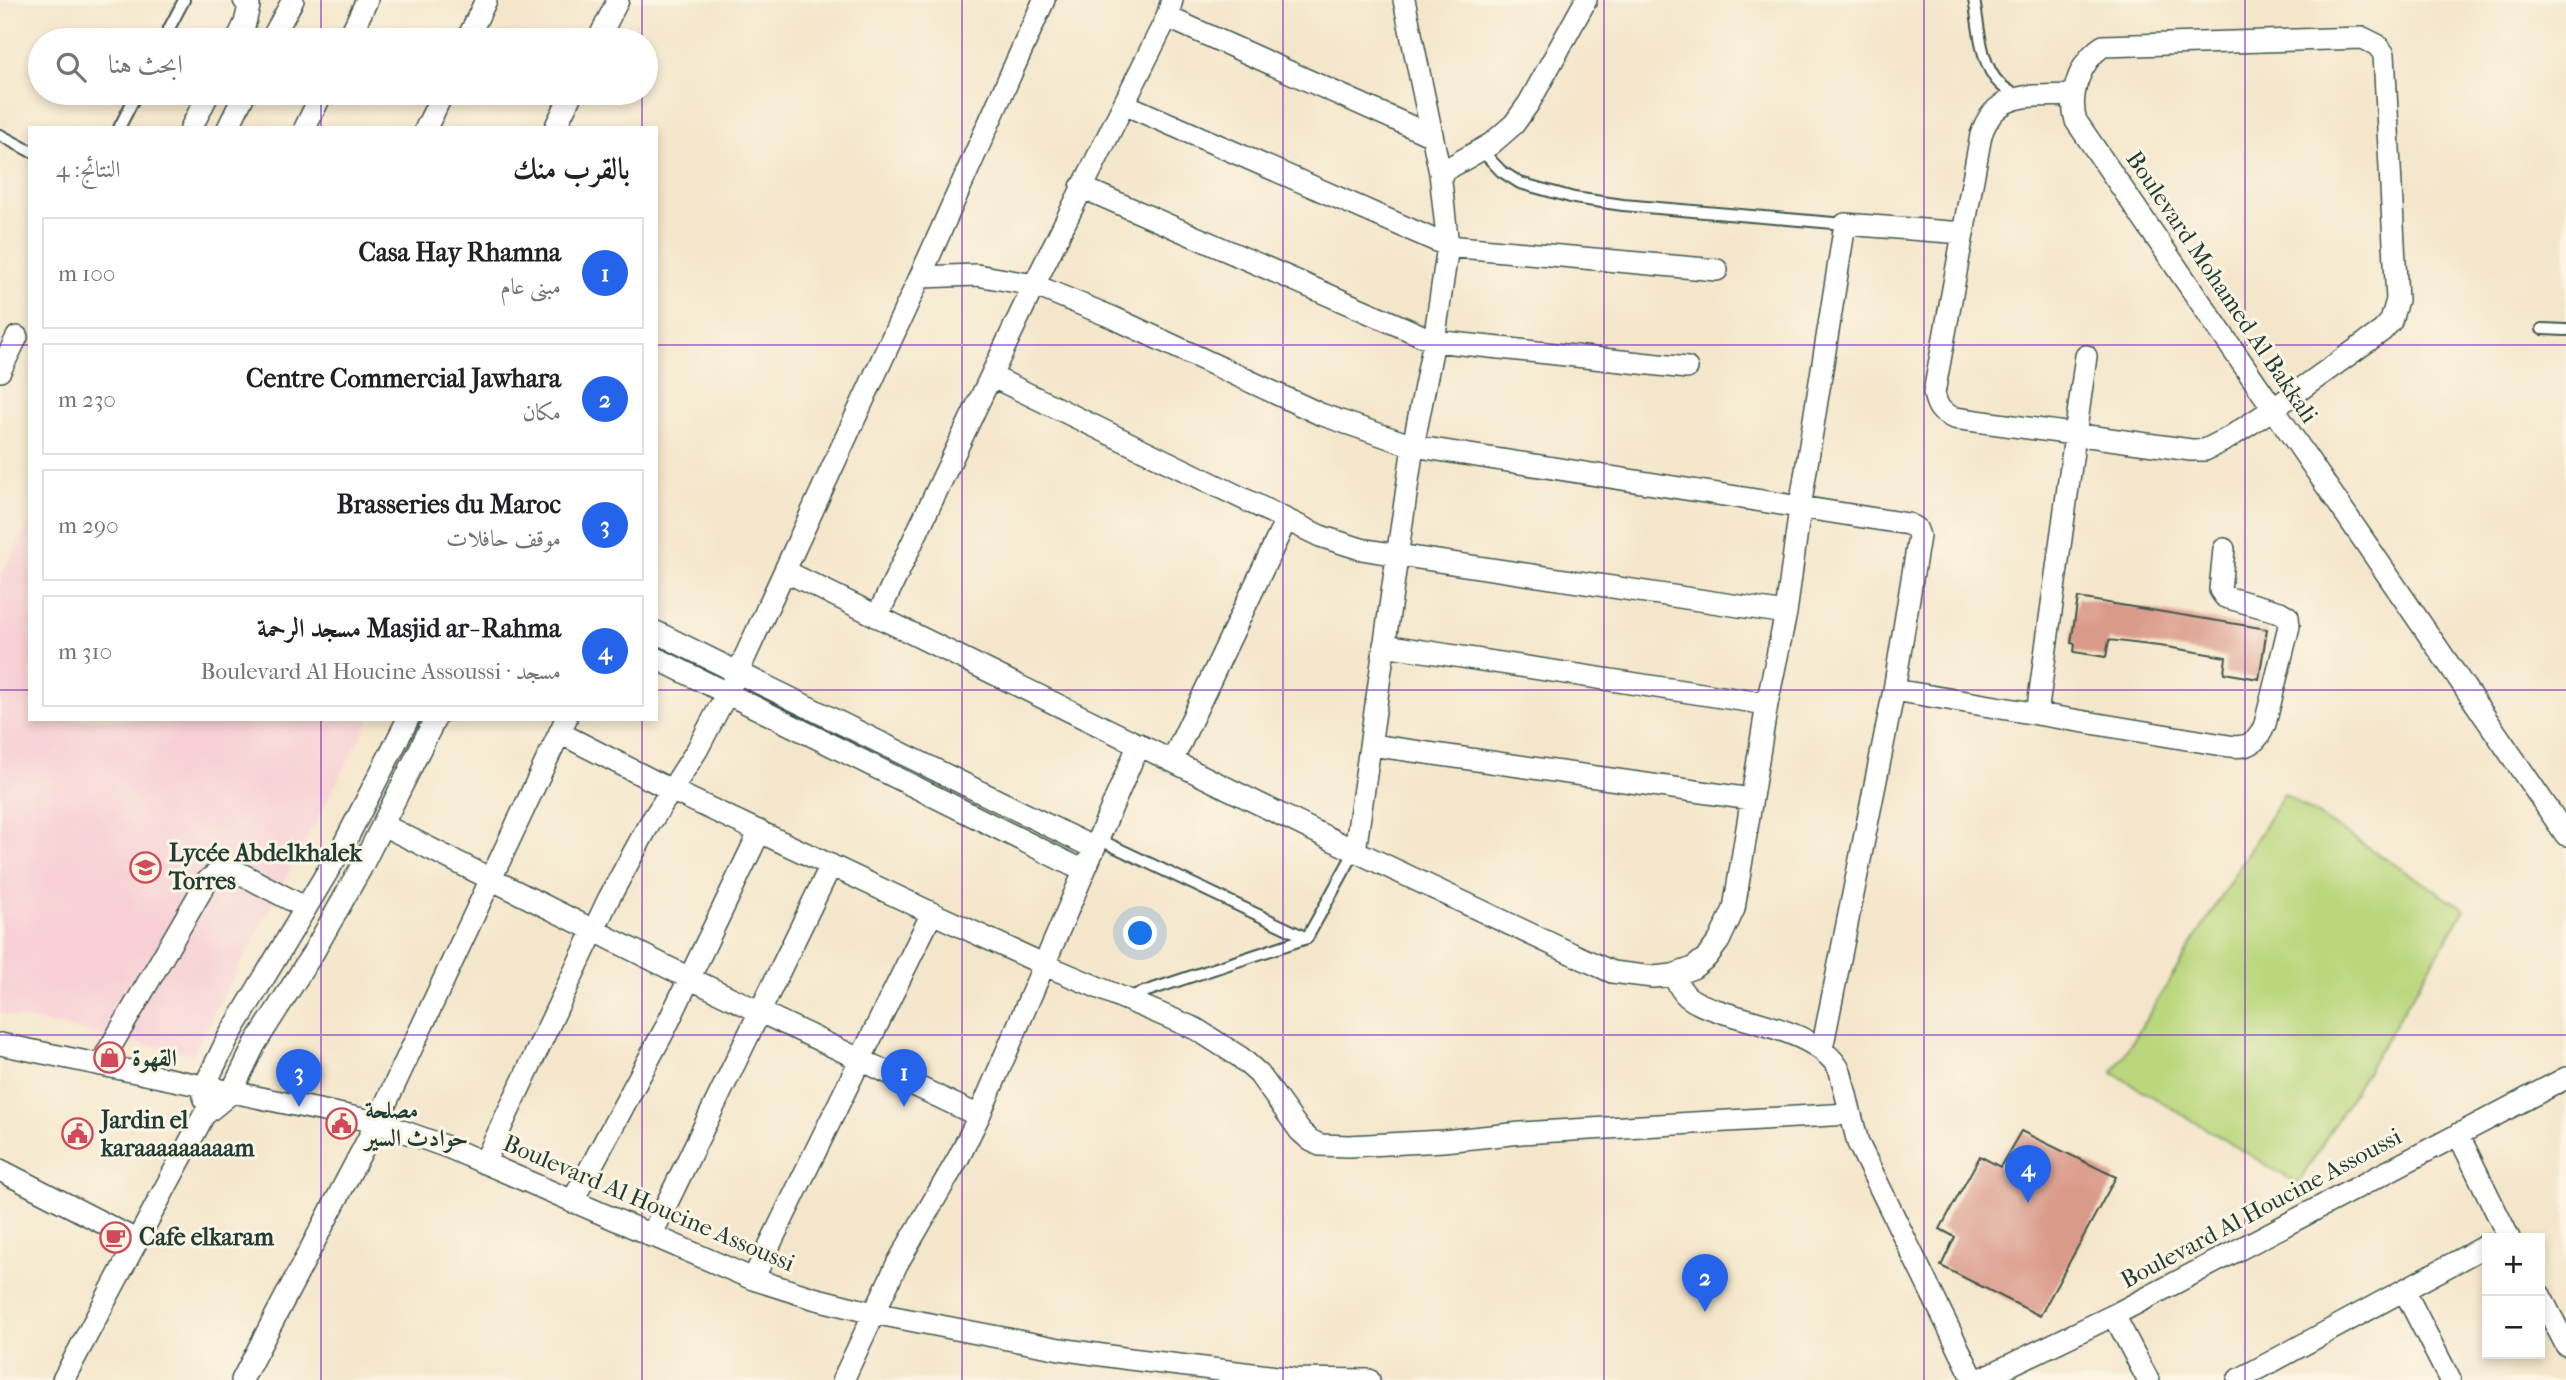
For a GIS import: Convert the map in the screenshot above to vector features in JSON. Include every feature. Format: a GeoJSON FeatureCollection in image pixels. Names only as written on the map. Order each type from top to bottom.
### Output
{"type":"FeatureCollection","features":[{"type":"Feature","properties":{"kind":"street"},"geometry":{"type":"LineString","coordinates":[[243,28],[249,14],[249,6],[244,0]]}},
{"type":"Feature","properties":{"kind":"street"},"geometry":{"type":"LineString","coordinates":[[278,28],[293,0]]}},
{"type":"Feature","properties":{"kind":"street"},"geometry":{"type":"LineString","coordinates":[[354,28],[368,0]]}},
{"type":"Feature","properties":{"kind":"street"},"geometry":{"type":"LineString","coordinates":[[473,28],[486,0]]}},
{"type":"Feature","properties":{"kind":"street"},"geometry":{"type":"LineString","coordinates":[[604,28],[618,0]]}},
{"type":"Feature","properties":{"kind":"street"},"geometry":{"type":"LineString","coordinates":[[484,1163],[593,930],[641,838],[697,750],[728,693],[920,277],[1044,0]]}},
{"type":"Feature","properties":{"kind":"street"},"geometry":{"type":"LineString","coordinates":[[1355,851],[1413,446],[1434,341],[1448,246],[1440,173],[1404,0]]}},
{"type":"Feature","properties":{"kind":"street"},"geometry":{"type":"LineString","coordinates":[[1440,173],[1481,150],[1514,124],[1529,103],[1586,0]]}},
{"type":"Feature","properties":{"kind":"street"},"geometry":{"type":"LineString","coordinates":[[877,617],[1081,187],[1169,9],[1432,136]]}},
{"type":"Feature","properties":{"kind":"street"},"geometry":{"type":"LineString","coordinates":[[2363,38],[2376,45],[2384,54],[2388,108],[2397,300],[2391,321],[2382,331],[2273,409],[2206,450],[1954,418],[1943,414],[1937,407],[1934,393],[1985,122],[2004,102],[2019,97],[2073,95],[2088,59],[2103,46],[2363,38]]}},
{"type":"Feature","properties":{"kind":"street","name":"Boulevard Mohamed Al Bakkali"},"geometry":{"type":"LineString","coordinates":[[2073,95],[2072,107],[2076,121],[2566,835]]}},
{"type":"Feature","properties":{"kind":"street"},"geometry":{"type":"LineString","coordinates":[[1124,104],[1448,246],[1717,270]]}},
{"type":"Feature","properties":{"kind":"street"},"geometry":{"type":"LineString","coordinates":[[192,126],[203,105]]}},
{"type":"Feature","properties":{"kind":"street"},"geometry":{"type":"LineString","coordinates":[[229,126],[239,105]]}},
{"type":"Feature","properties":{"kind":"street"},"geometry":{"type":"LineString","coordinates":[[306,126],[316,105]]}},
{"type":"Feature","properties":{"kind":"street"},"geometry":{"type":"LineString","coordinates":[[427,126],[437,105]]}},
{"type":"Feature","properties":{"kind":"street"},"geometry":{"type":"LineString","coordinates":[[556,126],[566,105]]}},
{"type":"Feature","properties":{"kind":"street"},"geometry":{"type":"LineString","coordinates":[[1081,187],[1434,341],[1688,368]]}},
{"type":"Feature","properties":{"kind":"street"},"geometry":{"type":"LineString","coordinates":[[785,572],[1355,851],[1612,972],[1653,977],[1673,975],[1693,968],[1707,957],[1727,927],[1734,909],[1767,704],[1786,613],[1845,224],[1963,233]]}},
{"type":"Feature","properties":{"kind":"street"},"geometry":{"type":"LineString","coordinates":[[920,277],[976,275],[1034,285],[1114,318],[1320,414],[1413,446],[1908,524],[1916,528],[1919,536],[1894,690],[1822,1049]]}},
{"type":"Feature","properties":{"kind":"street"},"geometry":{"type":"LineString","coordinates":[[0,371],[16,336]]}},
{"type":"Feature","properties":{"kind":"street"},"geometry":{"type":"LineString","coordinates":[[2037,714],[2086,356]]}},
{"type":"Feature","properties":{"kind":"street"},"geometry":{"type":"LineString","coordinates":[[991,376],[1286,520],[1344,544],[1398,555],[1786,613]]}},
{"type":"Feature","properties":{"kind":"street"},"geometry":{"type":"LineString","coordinates":[[1172,761],[1286,520]]}},
{"type":"Feature","properties":{"kind":"street"},"geometry":{"type":"LineString","coordinates":[[1894,690],[2242,748],[2253,743],[2265,723],[2289,626],[2288,617],[2280,612],[2225,597],[2220,590],[2224,549]]}},
{"type":"Feature","properties":{"kind":"street"},"geometry":{"type":"LineString","coordinates":[[658,633],[1096,844]]}},
{"type":"Feature","properties":{"kind":"street"},"geometry":{"type":"LineString","coordinates":[[1384,645],[1767,704]]}},
{"type":"Feature","properties":{"kind":"street"},"geometry":{"type":"LineString","coordinates":[[658,659],[1084,871]]}},
{"type":"Feature","properties":{"kind":"street"},"geometry":{"type":"LineString","coordinates":[[204,1115],[204,1087],[228,1038],[344,844],[407,721]]}},
{"type":"Feature","properties":{"kind":"street"},"geometry":{"type":"LineString","coordinates":[[63,1380],[204,1115],[231,1093],[255,1044],[330,923],[383,825],[434,721]]}},
{"type":"Feature","properties":{"kind":"street"},"geometry":{"type":"LineString","coordinates":[[242,1380],[377,1122],[563,726],[671,790],[1045,965],[1196,1029],[1240,1057],[1259,1074],[1304,1136],[1321,1145],[1443,1141],[1521,1133],[1849,1114]]}},
{"type":"Feature","properties":{"kind":"street"},"geometry":{"type":"LineString","coordinates":[[844,1380],[897,1264],[979,1116],[1139,744]]}},
{"type":"Feature","properties":{"kind":"street"},"geometry":{"type":"LineString","coordinates":[[1371,745],[1751,799]]}},
{"type":"Feature","properties":{"kind":"street"},"geometry":{"type":"LineString","coordinates":[[383,825],[689,978],[979,1116]]}},
{"type":"Feature","properties":{"kind":"street"},"geometry":{"type":"LineString","coordinates":[[572,1202],[665,1029],[760,831]]}},
{"type":"Feature","properties":{"kind":"street"},"geometry":{"type":"LineString","coordinates":[[651,1236],[831,865]]}},
{"type":"Feature","properties":{"kind":"street"},"geometry":{"type":"LineString","coordinates":[[100,1065],[207,881],[216,873],[234,870],[306,908]]}},
{"type":"Feature","properties":{"kind":"street"},"geometry":{"type":"LineString","coordinates":[[753,1279],[932,912]]}},
{"type":"Feature","properties":{"kind":"street"},"geometry":{"type":"LineString","coordinates":[[1673,975],[1682,992],[1698,1004],[1797,1037],[1822,1049],[1836,1062],[1858,1143],[1976,1380]]}},
{"type":"Feature","properties":{"kind":"street","name":"Boulevard Al Houcine Assoussi"},"geometry":{"type":"LineString","coordinates":[[0,1044],[377,1122],[422,1137],[753,1279],[873,1313],[1060,1349],[1130,1359],[1293,1379],[1369,1380]]}},
{"type":"Feature","properties":{"kind":"street","name":"Boulevard Al Houcine Assoussi"},"geometry":{"type":"LineString","coordinates":[[1976,1380],[2004,1376],[2114,1315],[2566,1078]]}},
{"type":"Feature","properties":{"kind":"street"},"geometry":{"type":"LineString","coordinates":[[2458,1134],[2504,1233]]}},
{"type":"Feature","properties":{"kind":"street"},"geometry":{"type":"LineString","coordinates":[[0,1170],[136,1240]]}},
{"type":"Feature","properties":{"kind":"street"},"geometry":{"type":"LineString","coordinates":[[2238,1380],[2270,1373],[2404,1290],[2482,1248]]}},
{"type":"Feature","properties":{"kind":"street"},"geometry":{"type":"LineString","coordinates":[[2404,1290],[2450,1380]]}},
{"type":"Feature","properties":{"kind":"street"},"geometry":{"type":"LineString","coordinates":[[2541,1296],[2566,1345]]}},
{"type":"Feature","properties":{"kind":"street"},"geometry":{"type":"LineString","coordinates":[[2114,1315],[2148,1380]]}},
{"type":"Feature","properties":{"kind":"lane"},"geometry":{"type":"LineString","coordinates":[[169,28],[184,0]]}},
{"type":"Feature","properties":{"kind":"lane"},"geometry":{"type":"LineString","coordinates":[[1974,0],[1992,73],[2000,85],[2019,97]]}},
{"type":"Feature","properties":{"kind":"lane"},"geometry":{"type":"LineString","coordinates":[[120,126],[131,105]]}},
{"type":"Feature","properties":{"kind":"lane"},"geometry":{"type":"LineString","coordinates":[[0,135],[28,150]]}},
{"type":"Feature","properties":{"kind":"lane"},"geometry":{"type":"LineString","coordinates":[[1481,150],[1502,171],[1520,183],[1574,198],[1623,205],[1845,224]]}},
{"type":"Feature","properties":{"kind":"lane"},"geometry":{"type":"LineString","coordinates":[[2542,329],[2566,330]]}},
{"type":"Feature","properties":{"kind":"lane"},"geometry":{"type":"LineString","coordinates":[[1096,844],[1307,938]]}},
{"type":"Feature","properties":{"kind":"lane"},"geometry":{"type":"LineString","coordinates":[[1126,998],[1307,938],[1355,851]]}},
{"type":"Feature","properties":{"kind":"shaded area","name":"Lycée Abdelkhalek Torres"},"geometry":{"type":"Polygon","coordinates":[[[28,525],[28,721],[369,721],[193,1054],[0,1014],[0,577],[28,525]]]}},
{"type":"Feature","properties":{"kind":"green space"},"geometry":{"type":"Polygon","coordinates":[[[2284,794],[2465,909],[2298,1184],[2113,1073],[2284,794]]]}},
{"type":"Feature","properties":{"kind":"building"},"geometry":{"type":"Polygon","coordinates":[[[2078,598],[2267,629],[2259,679],[2224,673],[2226,657],[2167,647],[2109,640],[2106,657],[2074,652],[2075,644],[2071,643],[2078,598]]]}},
{"type":"Feature","properties":{"kind":"building"},"geometry":{"type":"Polygon","coordinates":[[[2021,1131],[2116,1177],[2040,1316],[1941,1266],[1955,1237],[1940,1229],[1980,1156],[2000,1167],[2021,1131]]]}},
{"type":"Feature","properties":{"kind":"place","name":"Lycée Abdelkhalek Torres"},"geometry":{"type":"Point","coordinates":[146,867]}},
{"type":"Feature","properties":{"kind":"place","name":"القهوة"},"geometry":{"type":"Point","coordinates":[109,1058]}},
{"type":"Feature","properties":{"kind":"place","name":"Brasseries du Maroc"},"geometry":{"type":"Point","coordinates":[299,1107]}},
{"type":"Feature","properties":{"kind":"place","name":"Casa Hay Rhamna"},"geometry":{"type":"Point","coordinates":[904,1107]}},
{"type":"Feature","properties":{"kind":"place","name":"مصلحة حوادث السير"},"geometry":{"type":"Point","coordinates":[342,1124]}},
{"type":"Feature","properties":{"kind":"place","name":"Jardin el karaaaaaaaaam"},"geometry":{"type":"Point","coordinates":[78,1134]}},
{"type":"Feature","properties":{"kind":"place","name":"Masjid ar- Rahma مسجد الرحمة"},"geometry":{"type":"Point","coordinates":[2028,1203]}},
{"type":"Feature","properties":{"kind":"place","name":"Cafe elkaram"},"geometry":{"type":"Point","coordinates":[116,1237]}},
{"type":"Feature","properties":{"kind":"place","name":"Centre Commercial Jawhara"},"geometry":{"type":"Point","coordinates":[1705,1312]}}]}
